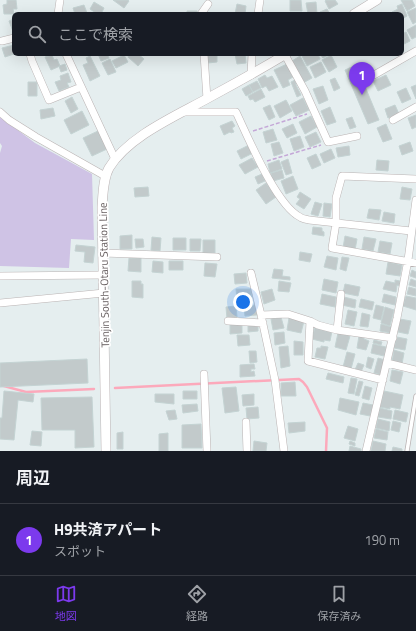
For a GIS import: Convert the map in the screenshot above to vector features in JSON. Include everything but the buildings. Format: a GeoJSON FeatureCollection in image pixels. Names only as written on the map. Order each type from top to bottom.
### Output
{"type":"FeatureCollection","features":[{"type":"Feature","properties":{"kind":"main road"},"geometry":{"type":"LineString","coordinates":[[357,12],[377,0]]}},
{"type":"Feature","properties":{"kind":"main road","name":"Tenjin South-Otaru Station Line"},"geometry":{"type":"LineString","coordinates":[[106,451],[102,206],[105,176],[115,159],[128,145],[181,112],[251,75],[283,56]]}},
{"type":"Feature","properties":{"kind":"street"},"geometry":{"type":"LineString","coordinates":[[58,12],[60,0]]}},
{"type":"Feature","properties":{"kind":"street"},"geometry":{"type":"LineString","coordinates":[[258,12],[260,0]]}},
{"type":"Feature","properties":{"kind":"street"},"geometry":{"type":"LineString","coordinates":[[202,12],[208,4]]}},
{"type":"Feature","properties":{"kind":"street"},"geometry":{"type":"LineString","coordinates":[[2,41],[12,38]]}},
{"type":"Feature","properties":{"kind":"street"},"geometry":{"type":"LineString","coordinates":[[374,75],[416,51]]}},
{"type":"Feature","properties":{"kind":"street"},"geometry":{"type":"LineString","coordinates":[[31,56],[49,100],[81,87]]}},
{"type":"Feature","properties":{"kind":"street"},"geometry":{"type":"LineString","coordinates":[[68,56],[115,159]]}},
{"type":"Feature","properties":{"kind":"street"},"geometry":{"type":"LineString","coordinates":[[204,56],[207,99]]}},
{"type":"Feature","properties":{"kind":"street"},"geometry":{"type":"LineString","coordinates":[[251,75],[252,56]]}},
{"type":"Feature","properties":{"kind":"street"},"geometry":{"type":"LineString","coordinates":[[287,56],[328,142],[357,136]]}},
{"type":"Feature","properties":{"kind":"street"},"geometry":{"type":"LineString","coordinates":[[393,120],[416,107]]}},
{"type":"Feature","properties":{"kind":"street"},"geometry":{"type":"LineString","coordinates":[[0,112],[9,120],[36,137],[105,176]]}},
{"type":"Feature","properties":{"kind":"street"},"geometry":{"type":"LineString","coordinates":[[181,112],[236,112],[271,183],[288,208],[300,217],[336,223],[411,231]]}},
{"type":"Feature","properties":{"kind":"street"},"geometry":{"type":"LineString","coordinates":[[416,179],[342,176],[336,198],[336,223],[332,248],[408,260],[416,263]]}},
{"type":"Feature","properties":{"kind":"street"},"geometry":{"type":"LineString","coordinates":[[366,451],[393,338],[408,260],[416,201]]}},
{"type":"Feature","properties":{"kind":"street"},"geometry":{"type":"LineString","coordinates":[[103,252],[217,257]]}},
{"type":"Feature","properties":{"kind":"street"},"geometry":{"type":"LineString","coordinates":[[251,273],[275,380],[284,451]]}},
{"type":"Feature","properties":{"kind":"street"},"geometry":{"type":"LineString","coordinates":[[0,276],[103,275]]}},
{"type":"Feature","properties":{"kind":"street"},"geometry":{"type":"LineString","coordinates":[[0,303],[104,293]]}},
{"type":"Feature","properties":{"kind":"street"},"geometry":{"type":"LineString","coordinates":[[337,330],[341,294]]}},
{"type":"Feature","properties":{"kind":"street"},"geometry":{"type":"LineString","coordinates":[[228,321],[262,319],[288,314],[337,330],[393,338]]}},
{"type":"Feature","properties":{"kind":"street"},"geometry":{"type":"LineString","coordinates":[[310,321],[308,361],[383,380]]}},
{"type":"Feature","properties":{"kind":"street"},"geometry":{"type":"LineString","coordinates":[[387,363],[416,370]]}},
{"type":"Feature","properties":{"kind":"street"},"geometry":{"type":"LineString","coordinates":[[204,374],[207,451]]}},
{"type":"Feature","properties":{"kind":"street"},"geometry":{"type":"LineString","coordinates":[[246,422],[247,451]]}},
{"type":"Feature","properties":{"kind":"lane"},"geometry":{"type":"LineString","coordinates":[[407,451],[416,396]]}},
{"type":"Feature","properties":{"kind":"path"},"geometry":{"type":"LineString","coordinates":[[246,134],[314,111]]}},
{"type":"Feature","properties":{"kind":"path"},"geometry":{"type":"LineString","coordinates":[[260,163],[328,142]]}},
{"type":"Feature","properties":{"kind":"shaded area"},"geometry":{"type":"Polygon","coordinates":[[[0,117],[35,143],[92,174],[94,240],[71,239],[69,268],[0,266],[0,153],[2,146],[0,143],[0,117]]]}},
{"type":"Feature","properties":{"kind":"waterway"},"geometry":{"type":"LineString","coordinates":[[115,388],[299,379],[307,387],[327,428],[326,451]]}},
{"type":"Feature","properties":{"kind":"waterway"},"geometry":{"type":"LineString","coordinates":[[0,385],[26,392],[94,389]]}},
{"type":"Feature","properties":{"kind":"place","name":"H9共済アパート"},"geometry":{"type":"Point","coordinates":[362,95]}}]}
